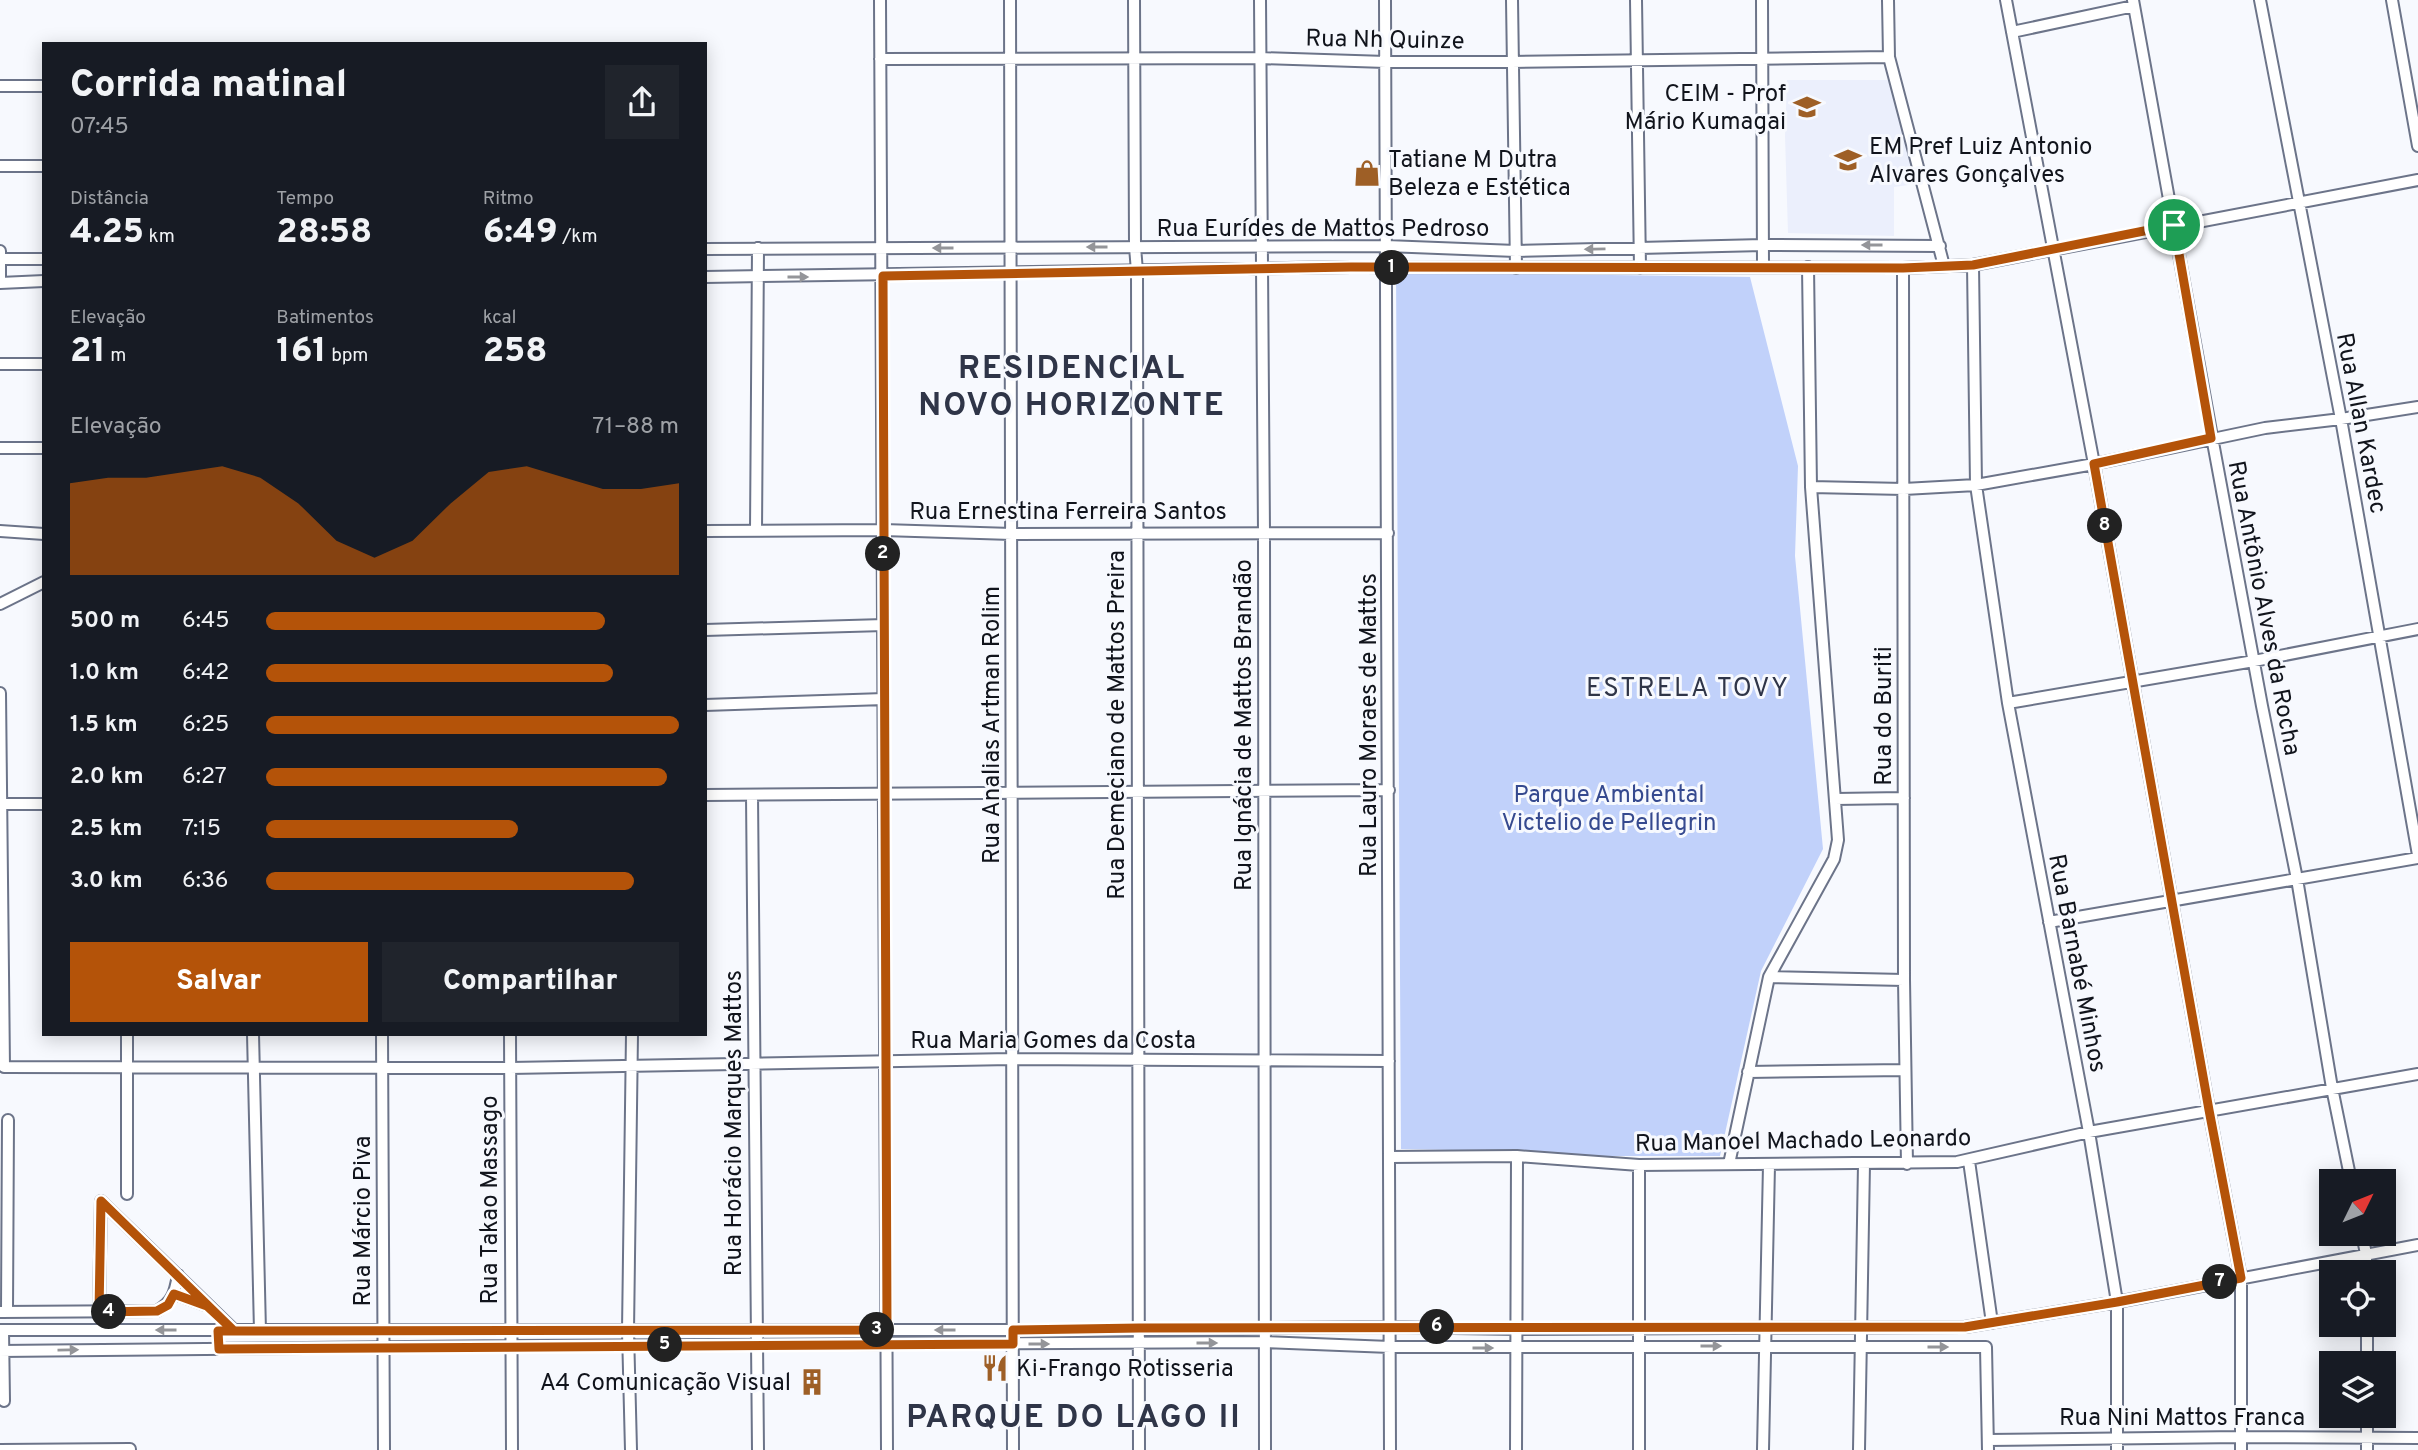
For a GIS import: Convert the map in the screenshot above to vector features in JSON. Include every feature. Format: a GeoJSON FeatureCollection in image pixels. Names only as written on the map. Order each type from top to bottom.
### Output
{"type":"FeatureCollection","features":[{"type":"Feature","properties":{"kind":"street"},"geometry":{"type":"LineString","coordinates":[[880,0],[887,1450]]}},
{"type":"Feature","properties":{"kind":"street","name":"Rua Analias Artman Rolim"},"geometry":{"type":"LineString","coordinates":[[1010,0],[1013,1450]]}},
{"type":"Feature","properties":{"kind":"street","name":"Rua Demeciano de Mattos Preira"},"geometry":{"type":"LineString","coordinates":[[1134,0],[1139,1450]]}},
{"type":"Feature","properties":{"kind":"street","name":"Rua Ignácia de Mattos Brandão"},"geometry":{"type":"LineString","coordinates":[[1260,0],[1264,532],[1265,1450]]}},
{"type":"Feature","properties":{"kind":"street","name":"Rua Lauro Moraes de Mattos"},"geometry":{"type":"LineString","coordinates":[[1385,0],[1390,1450]]}},
{"type":"Feature","properties":{"kind":"street"},"geometry":{"type":"LineString","coordinates":[[1512,0],[1516,268]]}},
{"type":"Feature","properties":{"kind":"street"},"geometry":{"type":"LineString","coordinates":[[1636,0],[1640,268]]}},
{"type":"Feature","properties":{"kind":"street"},"geometry":{"type":"LineString","coordinates":[[1762,0],[1763,267]]}},
{"type":"Feature","properties":{"kind":"street"},"geometry":{"type":"LineString","coordinates":[[1888,0],[1889,57],[1944,266]]}},
{"type":"Feature","properties":{"kind":"street"},"geometry":{"type":"LineString","coordinates":[[2006,0],[2094,464],[2241,1278],[2241,1450]]}},
{"type":"Feature","properties":{"kind":"street","name":"Rua Allan Kardec"},"geometry":{"type":"LineString","coordinates":[[2260,0],[2380,635],[2418,856]]}},
{"type":"Feature","properties":{"kind":"street"},"geometry":{"type":"LineString","coordinates":[[2392,0],[2418,146]]}},
{"type":"Feature","properties":{"kind":"street"},"geometry":{"type":"LineString","coordinates":[[2011,32],[2134,3]]}},
{"type":"Feature","properties":{"kind":"street","name":"Rua Antônio Alves da Rocha"},"geometry":{"type":"LineString","coordinates":[[2134,3],[2211,438],[2297,879],[2332,1088],[2349,1169]]}},
{"type":"Feature","properties":{"kind":"street","name":"Rua Nh Quinze"},"geometry":{"type":"LineString","coordinates":[[880,58],[1260,58],[1512,62],[1889,57]]}},
{"type":"Feature","properties":{"kind":"street"},"geometry":{"type":"LineString","coordinates":[[0,86],[42,86]]}},
{"type":"Feature","properties":{"kind":"street"},"geometry":{"type":"LineString","coordinates":[[0,166],[42,166]]}},
{"type":"Feature","properties":{"kind":"street","name":"Rua Eurídes de Mattos Pedroso"},"geometry":{"type":"LineString","coordinates":[[707,277],[1386,268],[1903,268],[1973,265],[2418,180]]}},
{"type":"Feature","properties":{"kind":"street","name":"Rua Eurídes de Mattos Pedroso"},"geometry":{"type":"LineString","coordinates":[[707,249],[1386,246],[1516,251],[1763,245],[1940,246]]}},
{"type":"Feature","properties":{"kind":"street"},"geometry":{"type":"LineString","coordinates":[[756,531],[758,248]]}},
{"type":"Feature","properties":{"kind":"street"},"geometry":{"type":"LineString","coordinates":[[0,251],[0,281],[42,281]]}},
{"type":"Feature","properties":{"kind":"street"},"geometry":{"type":"LineString","coordinates":[[0,259],[42,259]]}},
{"type":"Feature","properties":{"kind":"street","name":"Rua Barnabé Minhos"},"geometry":{"type":"LineString","coordinates":[[1973,265],[1976,485],[2008,703],[2089,1132],[2117,1302],[2117,1450]]}},
{"type":"Feature","properties":{"kind":"street"},"geometry":{"type":"LineString","coordinates":[[1729,1164],[1769,977],[1834,859],[1838,840],[1811,487],[1808,267]]}},
{"type":"Feature","properties":{"kind":"street","name":"Rua do Buriti"},"geometry":{"type":"LineString","coordinates":[[1903,268],[1904,980],[1907,1164]]}},
{"type":"Feature","properties":{"kind":"street"},"geometry":{"type":"LineString","coordinates":[[0,364],[42,364]]}},
{"type":"Feature","properties":{"kind":"street"},"geometry":{"type":"LineString","coordinates":[[1811,487],[1904,489],[1976,485],[2094,464],[2265,428],[2418,407]]}},
{"type":"Feature","properties":{"kind":"street"},"geometry":{"type":"LineString","coordinates":[[0,448],[42,448]]}},
{"type":"Feature","properties":{"kind":"street","name":"Rua Ernestina Ferreira Santos"},"geometry":{"type":"LineString","coordinates":[[707,531],[883,530],[1013,534],[1388,533]]}},
{"type":"Feature","properties":{"kind":"street"},"geometry":{"type":"LineString","coordinates":[[0,531],[42,534]]}},
{"type":"Feature","properties":{"kind":"street"},"geometry":{"type":"LineString","coordinates":[[0,604],[42,583]]}},
{"type":"Feature","properties":{"kind":"street"},"geometry":{"type":"LineString","coordinates":[[707,630],[884,625]]}},
{"type":"Feature","properties":{"kind":"street"},"geometry":{"type":"LineString","coordinates":[[2008,703],[2254,661],[2418,629]]}},
{"type":"Feature","properties":{"kind":"street"},"geometry":{"type":"LineString","coordinates":[[0,693],[1,804],[42,804]]}},
{"type":"Feature","properties":{"kind":"street"},"geometry":{"type":"LineString","coordinates":[[707,705],[884,699]]}},
{"type":"Feature","properties":{"kind":"street"},"geometry":{"type":"LineString","coordinates":[[707,795],[1389,790]]}},
{"type":"Feature","properties":{"kind":"street","name":"Rua Horácio Marques Mattos"},"geometry":{"type":"LineString","coordinates":[[752,795],[758,1450]]}},
{"type":"Feature","properties":{"kind":"street"},"geometry":{"type":"LineString","coordinates":[[1835,799],[1904,798]]}},
{"type":"Feature","properties":{"kind":"street","name":"Rua Maria Gomes da Costa"},"geometry":{"type":"LineString","coordinates":[[1,804],[4,1067],[510,1069],[1011,1059],[1389,1061]]}},
{"type":"Feature","properties":{"kind":"street"},"geometry":{"type":"LineString","coordinates":[[2049,922],[2418,856]]}},
{"type":"Feature","properties":{"kind":"street"},"geometry":{"type":"LineString","coordinates":[[1769,977],[1904,980]]}},
{"type":"Feature","properties":{"kind":"street"},"geometry":{"type":"LineString","coordinates":[[127,1036],[128,1194]]}},
{"type":"Feature","properties":{"kind":"street"},"geometry":{"type":"LineString","coordinates":[[253,1036],[260,1331]]}},
{"type":"Feature","properties":{"kind":"street","name":"Rua Márcio Piva"},"geometry":{"type":"LineString","coordinates":[[382,1036],[384,1450]]}},
{"type":"Feature","properties":{"kind":"street","name":"Rua Takao Massago"},"geometry":{"type":"LineString","coordinates":[[510,1036],[512,1450]]}},
{"type":"Feature","properties":{"kind":"street"},"geometry":{"type":"LineString","coordinates":[[631,1450],[628,1331],[632,1036]]}},
{"type":"Feature","properties":{"kind":"street"},"geometry":{"type":"LineString","coordinates":[[1748,1072],[1905,1070]]}},
{"type":"Feature","properties":{"kind":"street","name":"Rua Manoel Machado Leonardo"},"geometry":{"type":"LineString","coordinates":[[1390,1157],[1517,1156],[1639,1165],[1907,1164],[1969,1161],[2089,1132],[2418,1074]]}},
{"type":"Feature","properties":{"kind":"street"},"geometry":{"type":"LineString","coordinates":[[8,1120],[3,1312],[157,1311],[168,1305],[174,1294],[178,1275]]}},
{"type":"Feature","properties":{"kind":"street"},"geometry":{"type":"LineString","coordinates":[[1516,1450],[1517,1156]]}},
{"type":"Feature","properties":{"kind":"street"},"geometry":{"type":"LineString","coordinates":[[1969,1161],[1992,1323]]}},
{"type":"Feature","properties":{"kind":"street"},"geometry":{"type":"LineString","coordinates":[[1859,1450],[1864,1164]]}},
{"type":"Feature","properties":{"kind":"street"},"geometry":{"type":"LineString","coordinates":[[1639,1165],[1639,1450]]}},
{"type":"Feature","properties":{"kind":"street"},"geometry":{"type":"LineString","coordinates":[[1763,1450],[1769,1165]]}},
{"type":"Feature","properties":{"kind":"street"},"geometry":{"type":"LineString","coordinates":[[99,1312],[101,1201],[234,1331]]}},
{"type":"Feature","properties":{"kind":"street"},"geometry":{"type":"LineString","coordinates":[[4,1401],[1,1330],[755,1331],[1965,1327],[2117,1302],[2418,1245]]}},
{"type":"Feature","properties":{"kind":"street"},"geometry":{"type":"LineString","coordinates":[[2364,1246],[2366,1260]]}},
{"type":"Feature","properties":{"kind":"street"},"geometry":{"type":"LineString","coordinates":[[174,1294],[207,1306]]}},
{"type":"Feature","properties":{"kind":"street"},"geometry":{"type":"LineString","coordinates":[[218,1331],[219,1349]]}},
{"type":"Feature","properties":{"kind":"street"},"geometry":{"type":"LineString","coordinates":[[1,1351],[1265,1342],[1516,1348],[1986,1347],[1988,1445]]}},
{"type":"Feature","properties":{"kind":"street"},"geometry":{"type":"LineString","coordinates":[[2367,1428],[2367,1450]]}},
{"type":"Feature","properties":{"kind":"street","name":"Rua Nini Mattos Franca"},"geometry":{"type":"LineString","coordinates":[[1988,1445],[2117,1438],[2418,1438]]}},
{"type":"Feature","properties":{"kind":"street"},"geometry":{"type":"LineString","coordinates":[[0,1450],[130,1449]]}},
{"type":"Feature","properties":{"kind":"shaded area","name":"EM Pref Luiz Antonio Alvares Gonçalves"},"geometry":{"type":"Polygon","coordinates":[[[1787,80],[1889,80],[1916,184],[1894,187],[1894,236],[1788,233],[1785,136],[1787,80]]]}},
{"type":"Feature","properties":{"kind":"green space","name":"Parque Ambiental Victelio de Pellegrin"},"geometry":{"type":"Polygon","coordinates":[[[1396,272],[1750,277],[1798,466],[1795,556],[1823,849],[1761,971],[1720,1156],[1507,1156],[1503,1151],[1401,1149],[1396,272]]]}},
{"type":"Feature","properties":{"kind":"place","name":"CEIM - Prof Mário Kumagai"},"geometry":{"type":"Point","coordinates":[1807,107]}},
{"type":"Feature","properties":{"kind":"place","name":"EM Pref Luiz Antonio Alvares Gonçalves"},"geometry":{"type":"Point","coordinates":[1848,160]}},
{"type":"Feature","properties":{"kind":"place","name":"Tatiane M Dutra Beleza e Estética"},"geometry":{"type":"Point","coordinates":[1367,173]}},
{"type":"Feature","properties":{"kind":"place","name":"Ki-Frango Rotisseria"},"geometry":{"type":"Point","coordinates":[995,1368]}},
{"type":"Feature","properties":{"kind":"place","name":"A4 Comunicação Visual"},"geometry":{"type":"Point","coordinates":[812,1382]}},
{"type":"Feature","properties":{"kind":"district","name":"RESIDENCIAL NOVO HORIZONTE"},"geometry":{"type":"Point","coordinates":[1072,386]}},
{"type":"Feature","properties":{"kind":"district","name":"ESTRELA TOVY"},"geometry":{"type":"Point","coordinates":[1688,687]}},
{"type":"Feature","properties":{"kind":"district","name":"PARQUE DO LAGO II"},"geometry":{"type":"Point","coordinates":[1074,1416]}},
{"type":"Feature","properties":{"kind":"route"},"geometry":{"type":"LineString","coordinates":[[2174,225],[1973,265],[1903,268],[1351,267],[883,276],[887,1330],[234,1331],[207,1306],[174,1294],[168,1305],[157,1311],[99,1312],[101,1201],[234,1331],[218,1331],[219,1349],[1013,1344],[1013,1330],[1139,1328],[1965,1327],[2241,1278],[2094,464],[2211,438],[2174,225]]}}]}
